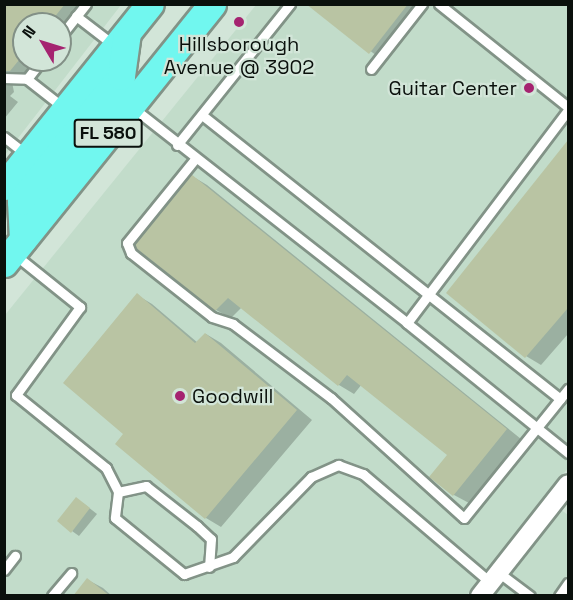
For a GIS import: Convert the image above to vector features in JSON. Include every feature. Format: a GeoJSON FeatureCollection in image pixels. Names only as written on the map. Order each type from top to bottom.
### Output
{"type":"FeatureCollection","features":[{"type":"Feature","properties":{"kind":"main road","name":"FL 580"},"geometry":{"type":"LineString","coordinates":[[4,186],[150,4]]}},
{"type":"Feature","properties":{"kind":"main road"},"geometry":{"type":"LineString","coordinates":[[136,98],[158,45],[190,4]]}},
{"type":"Feature","properties":{"kind":"main road","name":"FL 580"},"geometry":{"type":"LineString","coordinates":[[14,252],[212,4]]}},
{"type":"Feature","properties":{"kind":"main road"},"geometry":{"type":"LineString","coordinates":[[14,252],[21,201],[121,76],[122,40]]}},
{"type":"Feature","properties":{"kind":"street"},"geometry":{"type":"LineString","coordinates":[[489,583],[565,495]]}},
{"type":"Feature","properties":{"kind":"lane"},"geometry":{"type":"LineString","coordinates":[[72,21],[86,4]]}},
{"type":"Feature","properties":{"kind":"lane"},"geometry":{"type":"LineString","coordinates":[[177,145],[290,4]]}},
{"type":"Feature","properties":{"kind":"lane"},"geometry":{"type":"LineString","coordinates":[[371,69],[422,4]]}},
{"type":"Feature","properties":{"kind":"lane"},"geometry":{"type":"LineString","coordinates":[[407,323],[568,109],[439,4]]}},
{"type":"Feature","properties":{"kind":"lane"},"geometry":{"type":"LineString","coordinates":[[76,16],[122,40]]}},
{"type":"Feature","properties":{"kind":"lane"},"geometry":{"type":"LineString","coordinates":[[27,80],[33,72]]}},
{"type":"Feature","properties":{"kind":"lane"},"geometry":{"type":"LineString","coordinates":[[4,78],[27,80],[66,110]]}},
{"type":"Feature","properties":{"kind":"lane"},"geometry":{"type":"LineString","coordinates":[[136,98],[177,145],[407,323],[568,453]]}},
{"type":"Feature","properties":{"kind":"lane"},"geometry":{"type":"LineString","coordinates":[[202,115],[427,296],[560,399]]}},
{"type":"Feature","properties":{"kind":"lane"},"geometry":{"type":"LineString","coordinates":[[4,137],[29,156]]}},
{"type":"Feature","properties":{"kind":"lane"},"geometry":{"type":"LineString","coordinates":[[195,159],[127,243],[131,253],[212,317],[233,324],[331,398],[464,518],[568,389]]}},
{"type":"Feature","properties":{"kind":"lane"},"geometry":{"type":"LineString","coordinates":[[14,252],[80,307],[16,395],[106,468],[118,492],[115,518],[184,574],[233,557],[311,477],[338,465],[363,474],[489,583],[530,596]]}},
{"type":"Feature","properties":{"kind":"lane"},"geometry":{"type":"LineString","coordinates":[[118,492],[146,486],[197,526],[211,539],[209,567]]}},
{"type":"Feature","properties":{"kind":"lane"},"geometry":{"type":"LineString","coordinates":[[4,570],[15,556]]}},
{"type":"Feature","properties":{"kind":"lane"},"geometry":{"type":"LineString","coordinates":[[52,596],[70,573]]}},
{"type":"Feature","properties":{"kind":"lane"},"geometry":{"type":"LineString","coordinates":[[559,596],[568,583]]}},
{"type":"Feature","properties":{"kind":"shaded area"},"geometry":{"type":"Polygon","coordinates":[[[5,5],[121,5],[72,68],[72,12],[12,12],[12,72],[69,72],[5,155],[5,5]]]}},
{"type":"Feature","properties":{"kind":"shaded area"},"geometry":{"type":"Polygon","coordinates":[[[256,5],[568,5],[568,468],[467,595],[5,596],[5,315],[256,5]]]}},
{"type":"Feature","properties":{"kind":"shaded area"},"geometry":{"type":"Polygon","coordinates":[[[560,509],[568,515],[568,595],[492,596],[560,509]]]}},
{"type":"Feature","properties":{"kind":"building"},"geometry":{"type":"Polygon","coordinates":[[[4,4],[65,4],[59,12],[12,12],[12,69],[4,71],[4,4]]]}},
{"type":"Feature","properties":{"kind":"building"},"geometry":{"type":"Polygon","coordinates":[[[306,4],[408,4],[369,54],[306,4]]]}},
{"type":"Feature","properties":{"kind":"building"},"geometry":{"type":"Polygon","coordinates":[[[568,140],[568,308],[525,358],[446,293],[568,140]]]}},
{"type":"Feature","properties":{"kind":"building"},"geometry":{"type":"Polygon","coordinates":[[[191,174],[507,429],[453,496],[429,477],[447,455],[347,375],[338,386],[228,298],[215,311],[136,248],[135,244],[191,174]]]}},
{"type":"Feature","properties":{"kind":"building","name":"Goodwill"},"geometry":{"type":"Polygon","coordinates":[[[137,293],[195,343],[205,333],[297,410],[205,519],[115,444],[123,434],[63,383],[137,293]]]}},
{"type":"Feature","properties":{"kind":"building"},"geometry":{"type":"Polygon","coordinates":[[[76,497],[90,508],[71,533],[57,521],[76,497]]]}},
{"type":"Feature","properties":{"kind":"building"},"geometry":{"type":"Polygon","coordinates":[[[87,578],[110,596],[73,596],[87,578]]]}},
{"type":"Feature","properties":{"kind":"place","name":"Hillsborough Avenue @ 3902"},"geometry":{"type":"Point","coordinates":[239,22]}},
{"type":"Feature","properties":{"kind":"place","name":"Guitar Center"},"geometry":{"type":"Point","coordinates":[529,88]}},
{"type":"Feature","properties":{"kind":"place","name":"Goodwill"},"geometry":{"type":"Point","coordinates":[180,396]}}]}
